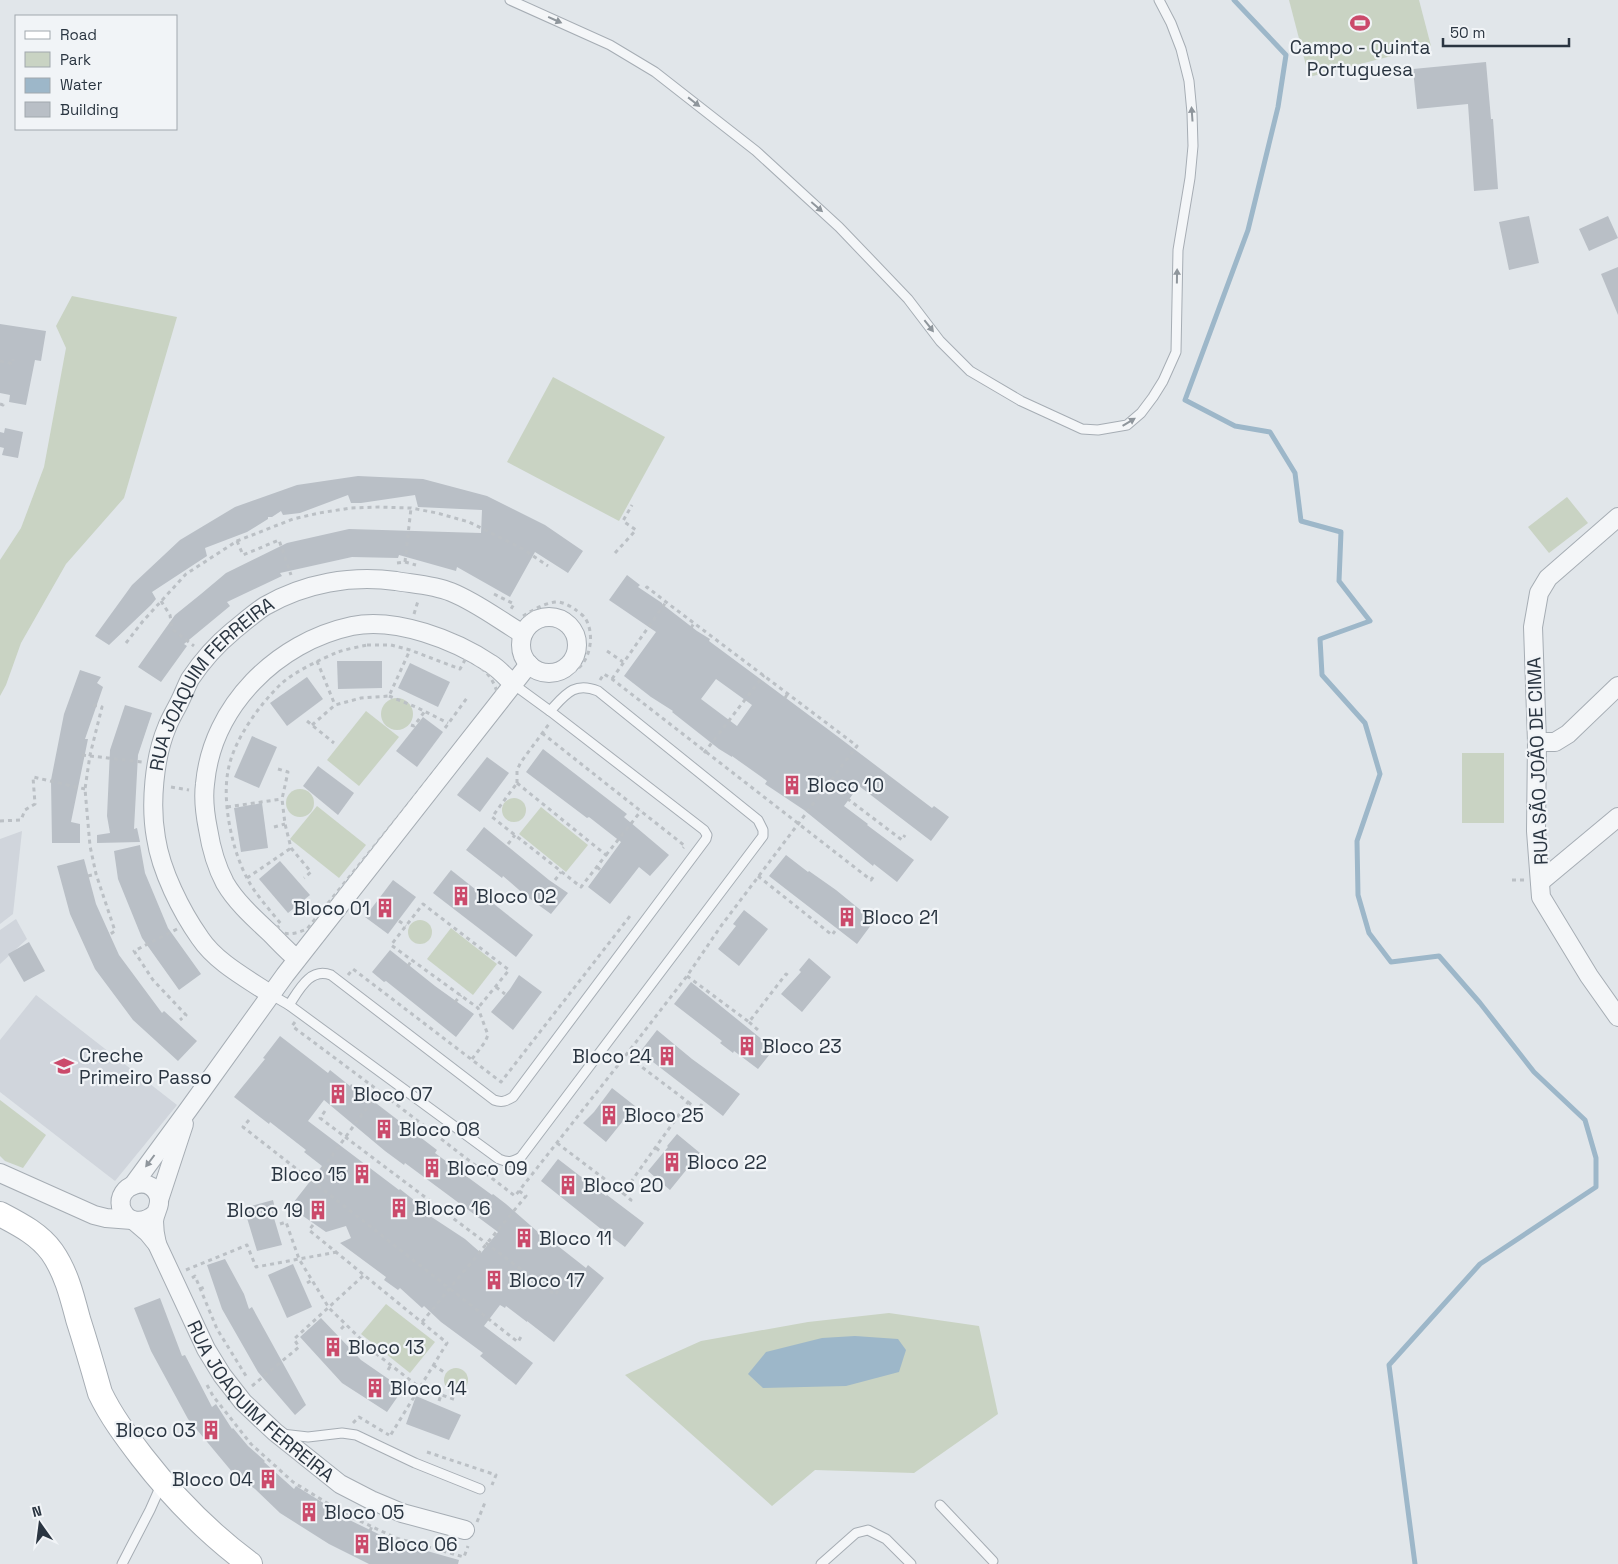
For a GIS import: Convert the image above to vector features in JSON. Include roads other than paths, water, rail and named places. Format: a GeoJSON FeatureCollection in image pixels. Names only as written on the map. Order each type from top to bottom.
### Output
{"type":"FeatureCollection","features":[{"type":"Feature","properties":{"kind":"street","name":"RUA SÃO JOÃO DE CIMA"},"geometry":{"type":"LineString","coordinates":[[1618,517],[1548,578],[1539,593],[1533,627],[1537,742],[1536,831],[1541,897],[1589,976],[1618,1017]]}},
{"type":"Feature","properties":{"kind":"street","name":"RUA JOAQUIM FERREIRA"},"geometry":{"type":"LineString","coordinates":[[270,994],[223,961],[200,938],[178,900],[165,872],[156,839],[153,806],[158,761],[167,728],[190,680],[206,657],[223,640],[264,606],[287,595],[328,582],[352,579],[382,579],[421,585],[451,592],[522,626]]}},
{"type":"Feature","properties":{"kind":"street"},"geometry":{"type":"LineString","coordinates":[[542,617],[560,619],[573,630],[577,648],[575,656],[570,664],[563,669],[554,672],[537,670],[534,672],[522,654],[522,626],[528,627],[542,617]]}},
{"type":"Feature","properties":{"kind":"street","name":"RUA JOAQUIM FERREIRA"},"geometry":{"type":"LineString","coordinates":[[297,960],[241,904],[226,884],[216,864],[210,844],[205,813],[204,785],[210,755],[225,721],[245,690],[280,657],[323,635],[354,626],[387,625],[410,629],[465,649],[492,664],[513,684]]}},
{"type":"Feature","properties":{"kind":"street","name":"RUA JOAQUIM FERREIRA"},"geometry":{"type":"LineString","coordinates":[[94,1215],[103,1213],[113,1207],[127,1191],[188,1110],[270,994],[513,684],[534,672]]}},
{"type":"Feature","properties":{"kind":"street"},"geometry":{"type":"LineString","coordinates":[[1537,742],[1555,742],[1568,734],[1618,686]]}},
{"type":"Feature","properties":{"kind":"street"},"geometry":{"type":"LineString","coordinates":[[1540,882],[1618,817]]}},
{"type":"Feature","properties":{"kind":"street","name":"RUA JOAQUIM FERREIRA"},"geometry":{"type":"LineString","coordinates":[[157,1244],[154,1227],[157,1207],[188,1110]]}},
{"type":"Feature","properties":{"kind":"street"},"geometry":{"type":"LineString","coordinates":[[0,1173],[94,1215],[106,1218],[145,1221],[157,1207],[157,1194],[148,1185],[142,1183],[127,1191]]}},
{"type":"Feature","properties":{"kind":"street","name":"RUA JOAQUIM FERREIRA"},"geometry":{"type":"LineString","coordinates":[[127,1191],[121,1207],[123,1212],[148,1233],[157,1244],[206,1349],[222,1375],[243,1402],[275,1432],[340,1484],[402,1513],[470,1533]]}},
{"type":"Feature","properties":{"kind":"street"},"geometry":{"type":"LineString","coordinates":[[0,1214],[26,1228],[52,1252],[69,1288],[100,1393],[120,1430],[162,1483],[200,1523],[224,1545],[250,1564]]}},
{"type":"Feature","properties":{"kind":"lane"},"geometry":{"type":"LineString","coordinates":[[510,0],[618,49],[655,72],[756,151],[840,227],[908,299],[940,341],[970,371],[1021,401],[1082,428],[1098,430],[1127,425],[1141,414],[1163,381],[1176,352],[1178,250],[1190,178],[1193,146],[1192,113],[1189,81],[1181,48],[1159,0]]}},
{"type":"Feature","properties":{"kind":"lane"},"geometry":{"type":"LineString","coordinates":[[289,1005],[313,975],[325,973],[331,975],[494,1100],[506,1102],[513,1097],[700,847],[707,835],[704,830],[513,684]]}},
{"type":"Feature","properties":{"kind":"lane"},"geometry":{"type":"LineString","coordinates":[[270,994],[289,1005],[499,1159],[513,1162],[521,1157],[763,836],[763,830],[758,820],[598,691],[590,688],[579,688],[570,691],[550,711]]}},
{"type":"Feature","properties":{"kind":"lane"},"geometry":{"type":"LineString","coordinates":[[275,1432],[308,1437],[342,1433],[356,1435],[415,1463],[480,1489]]}},
{"type":"Feature","properties":{"kind":"lane"},"geometry":{"type":"LineString","coordinates":[[122,1564],[162,1483]]}},
{"type":"Feature","properties":{"kind":"lane"},"geometry":{"type":"LineString","coordinates":[[940,1505],[993,1563]]}},
{"type":"Feature","properties":{"kind":"lane"},"geometry":{"type":"LineString","coordinates":[[821,1564],[856,1533],[868,1530],[886,1539],[911,1564]]}},
{"type":"Feature","properties":{"kind":"water"},"geometry":{"type":"Polygon","coordinates":[[[855,1336],[898,1339],[906,1350],[899,1372],[846,1386],[763,1388],[748,1374],[766,1352],[822,1338],[855,1336]]]}},
{"type":"Feature","properties":{"kind":"waterway"},"geometry":{"type":"LineString","coordinates":[[1234,0],[1286,55],[1278,107],[1248,230],[1185,400],[1235,426],[1270,432],[1295,473],[1301,521],[1341,532],[1339,581],[1370,621],[1320,639],[1322,675],[1365,723],[1380,774],[1357,841],[1358,895],[1369,933],[1391,962],[1439,956],[1480,1003],[1534,1072],[1585,1120],[1596,1158],[1596,1187],[1480,1264],[1389,1365],[1415,1564]]}},
{"type":"Feature","properties":{"kind":"place","name":"Campo - Quinta Portuguesa"},"geometry":{"type":"Point","coordinates":[1360,23]}},
{"type":"Feature","properties":{"kind":"place","name":"Bloco 10"},"geometry":{"type":"Point","coordinates":[792,785]}},
{"type":"Feature","properties":{"kind":"place","name":"Bloco 02"},"geometry":{"type":"Point","coordinates":[461,896]}},
{"type":"Feature","properties":{"kind":"place","name":"Bloco 01"},"geometry":{"type":"Point","coordinates":[385,908]}},
{"type":"Feature","properties":{"kind":"place","name":"Bloco 21"},"geometry":{"type":"Point","coordinates":[847,917]}},
{"type":"Feature","properties":{"kind":"place","name":"Bloco 23"},"geometry":{"type":"Point","coordinates":[747,1046]}},
{"type":"Feature","properties":{"kind":"place","name":"Bloco 24"},"geometry":{"type":"Point","coordinates":[667,1056]}},
{"type":"Feature","properties":{"kind":"place","name":"Creche Primeiro Passo"},"geometry":{"type":"Point","coordinates":[64,1066]}},
{"type":"Feature","properties":{"kind":"place","name":"Bloco 07"},"geometry":{"type":"Point","coordinates":[338,1094]}},
{"type":"Feature","properties":{"kind":"place","name":"Bloco 25"},"geometry":{"type":"Point","coordinates":[609,1115]}},
{"type":"Feature","properties":{"kind":"place","name":"Bloco 08"},"geometry":{"type":"Point","coordinates":[384,1129]}},
{"type":"Feature","properties":{"kind":"place","name":"Bloco 22"},"geometry":{"type":"Point","coordinates":[672,1162]}},
{"type":"Feature","properties":{"kind":"place","name":"Bloco 09"},"geometry":{"type":"Point","coordinates":[432,1168]}},
{"type":"Feature","properties":{"kind":"place","name":"Bloco 15"},"geometry":{"type":"Point","coordinates":[362,1174]}},
{"type":"Feature","properties":{"kind":"place","name":"Bloco 20"},"geometry":{"type":"Point","coordinates":[568,1185]}},
{"type":"Feature","properties":{"kind":"place","name":"Bloco 16"},"geometry":{"type":"Point","coordinates":[399,1208]}},
{"type":"Feature","properties":{"kind":"place","name":"Bloco 19"},"geometry":{"type":"Point","coordinates":[318,1210]}},
{"type":"Feature","properties":{"kind":"place","name":"Bloco 11"},"geometry":{"type":"Point","coordinates":[524,1238]}},
{"type":"Feature","properties":{"kind":"place","name":"Bloco 17"},"geometry":{"type":"Point","coordinates":[494,1280]}},
{"type":"Feature","properties":{"kind":"place","name":"Bloco 13"},"geometry":{"type":"Point","coordinates":[333,1347]}},
{"type":"Feature","properties":{"kind":"place","name":"Bloco 14"},"geometry":{"type":"Point","coordinates":[375,1388]}},
{"type":"Feature","properties":{"kind":"place","name":"Bloco 03"},"geometry":{"type":"Point","coordinates":[211,1430]}},
{"type":"Feature","properties":{"kind":"place","name":"Bloco 04"},"geometry":{"type":"Point","coordinates":[268,1479]}},
{"type":"Feature","properties":{"kind":"place","name":"Bloco 05"},"geometry":{"type":"Point","coordinates":[309,1512]}},
{"type":"Feature","properties":{"kind":"place","name":"Bloco 06"},"geometry":{"type":"Point","coordinates":[362,1544]}}]}
